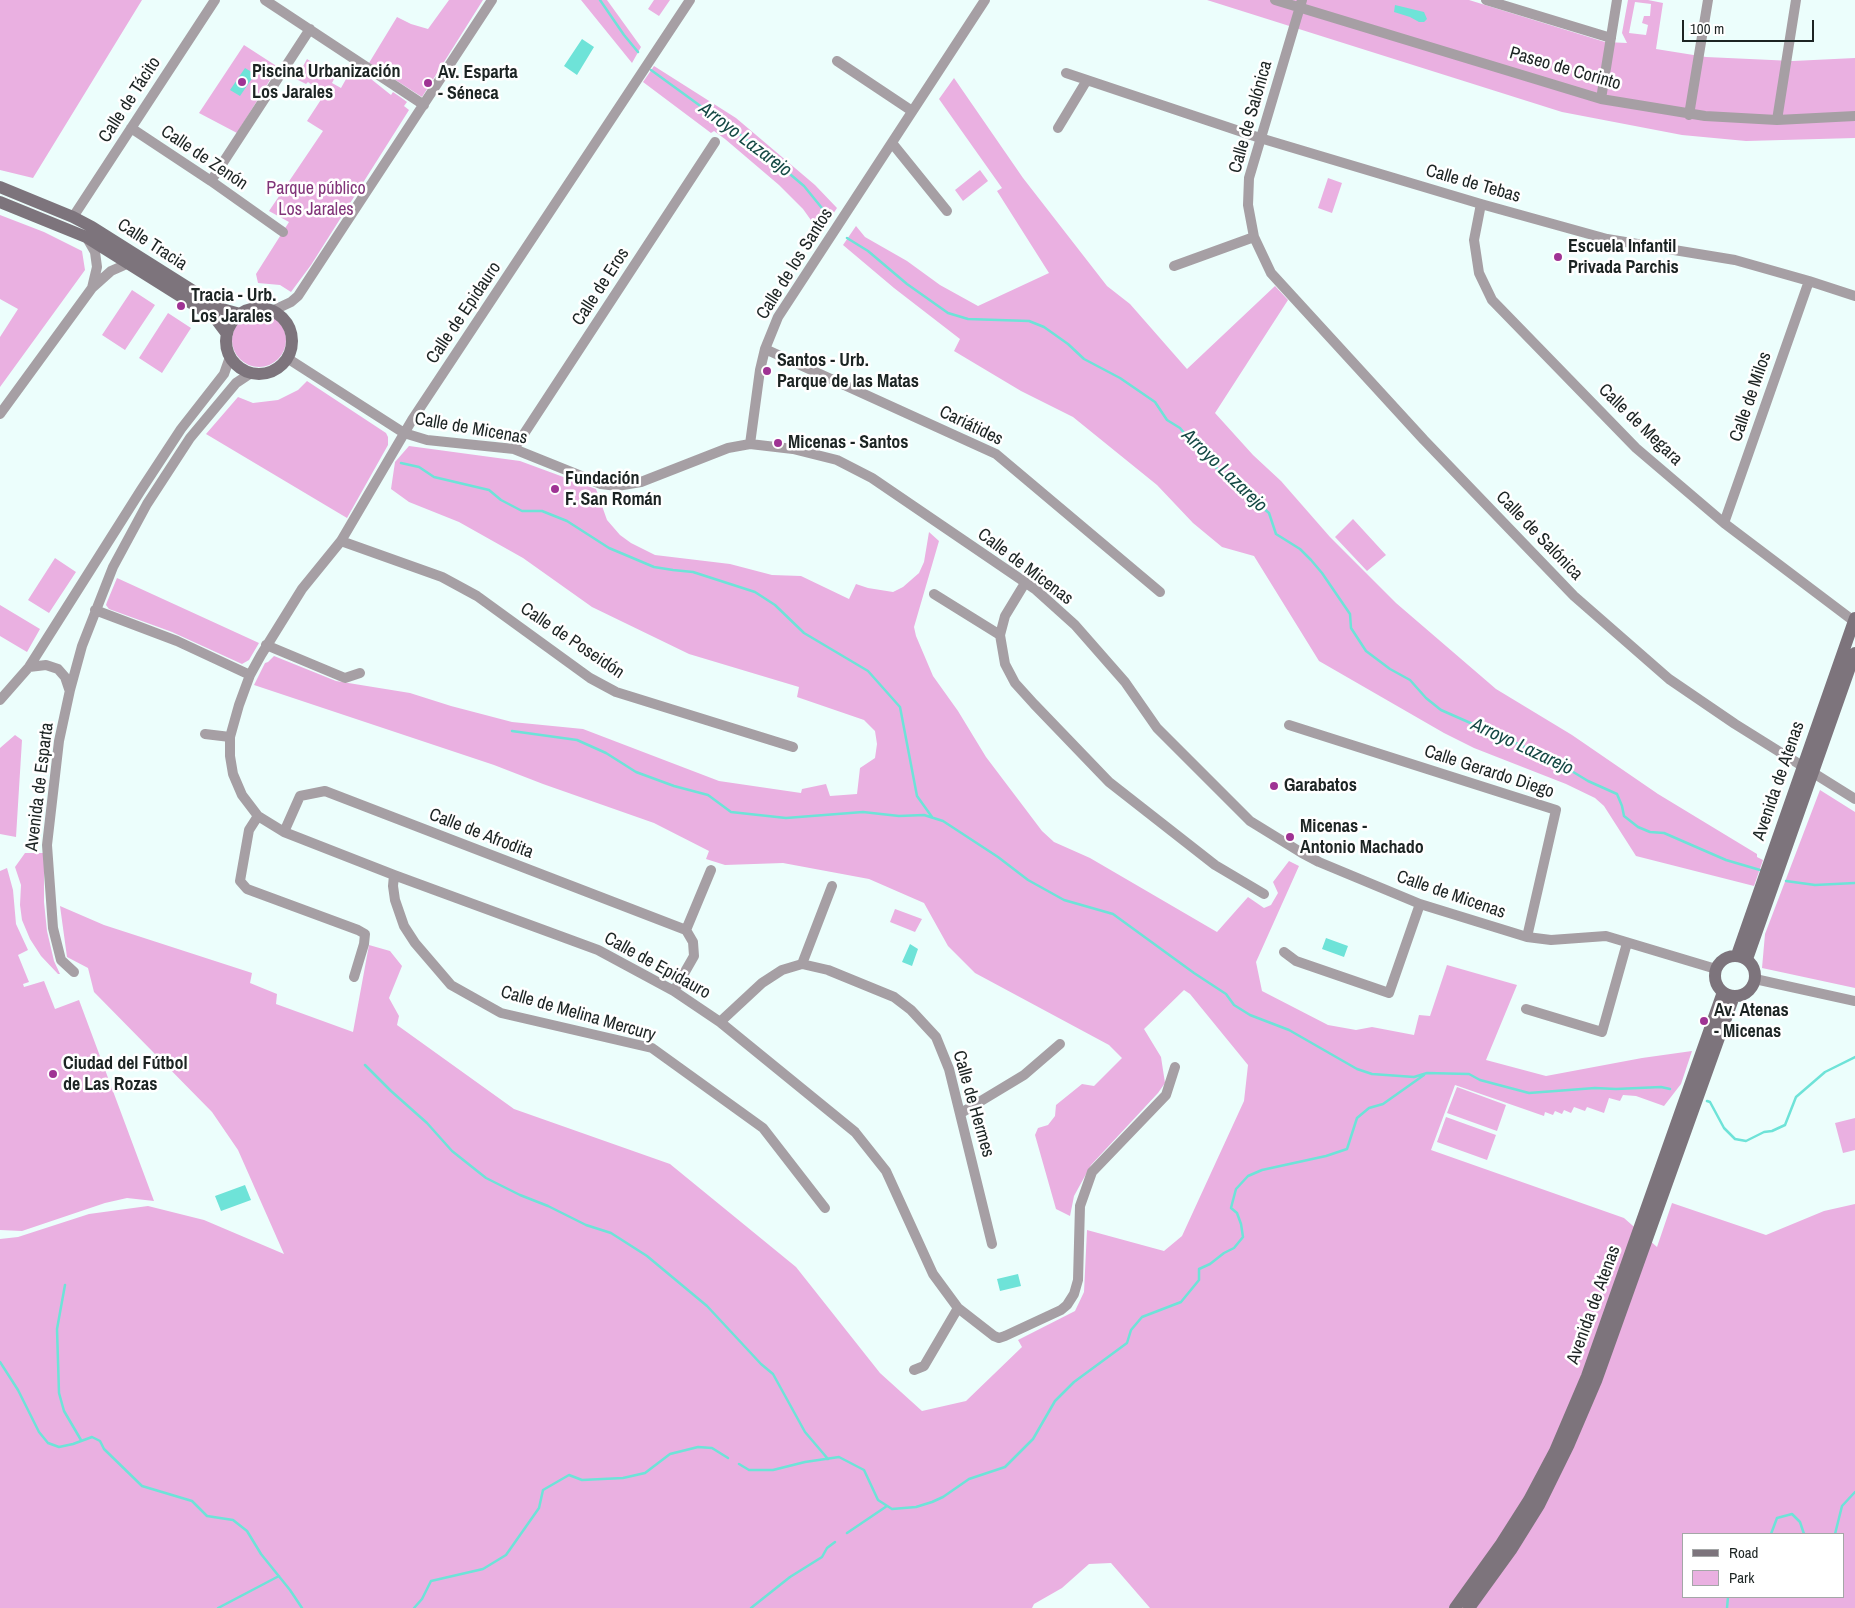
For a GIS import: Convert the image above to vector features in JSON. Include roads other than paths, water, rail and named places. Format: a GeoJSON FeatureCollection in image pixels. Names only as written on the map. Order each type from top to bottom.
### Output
{"type":"FeatureCollection","features":[{"type":"Feature","properties":{"kind":"main road","name":"Calle Tracia"},"geometry":{"type":"LineString","coordinates":[[0,187],[73,217],[92,227],[222,309],[240,314]]}},
{"type":"Feature","properties":{"kind":"main road","name":"Calle Tracia"},"geometry":{"type":"LineString","coordinates":[[0,202],[86,237],[215,318],[226,334]]}},
{"type":"Feature","properties":{"kind":"main road"},"geometry":{"type":"LineString","coordinates":[[255,308],[272,310],[286,322],[291,331],[291,349],[288,358],[272,372],[265,374],[251,373],[235,364],[230,357],[226,346],[226,334],[231,323],[240,314],[255,308]]}},
{"type":"Feature","properties":{"kind":"main road","name":"Avenida de Atenas"},"geometry":{"type":"LineString","coordinates":[[1809,770],[1855,621]]}},
{"type":"Feature","properties":{"kind":"main road","name":"Avenida de Atenas"},"geometry":{"type":"LineString","coordinates":[[1742,957],[1809,770],[1855,653]]}},
{"type":"Feature","properties":{"kind":"main road"},"geometry":{"type":"LineString","coordinates":[[1726,957],[1742,957],[1754,968],[1755,979],[1748,992],[1729,994],[1715,982],[1716,969],[1726,957]]}},
{"type":"Feature","properties":{"kind":"main road","name":"Avenida de Atenas"},"geometry":{"type":"LineString","coordinates":[[1455,1608],[1501,1544],[1529,1500],[1555,1451],[1587,1376],[1729,994]]}},
{"type":"Feature","properties":{"kind":"main road","name":"Avenida de Atenas"},"geometry":{"type":"LineString","coordinates":[[1469,1608],[1511,1550],[1539,1505],[1569,1444],[1596,1381],[1729,994]]}},
{"type":"Feature","properties":{"kind":"street","name":"Calle de Tácito"},"geometry":{"type":"LineString","coordinates":[[73,217],[215,0]]}},
{"type":"Feature","properties":{"kind":"street"},"geometry":{"type":"LineString","coordinates":[[265,0],[424,105]]}},
{"type":"Feature","properties":{"kind":"street"},"geometry":{"type":"LineString","coordinates":[[272,310],[291,302],[298,296],[492,0]]}},
{"type":"Feature","properties":{"kind":"street","name":"Calle de Epidauro"},"geometry":{"type":"LineString","coordinates":[[690,0],[404,433],[341,541],[302,589],[266,645],[250,675],[230,737],[230,756],[233,774],[242,795],[258,816],[284,832],[394,875],[598,950],[674,991],[720,1022],[854,1132],[886,1171],[932,1274],[958,1308],[999,1338],[1061,1310],[1067,1305],[1074,1294],[1078,1280],[1080,1206],[1092,1172],[1166,1095],[1174,1067]]}},
{"type":"Feature","properties":{"kind":"street","name":"Calle de los Santos"},"geometry":{"type":"LineString","coordinates":[[750,444],[760,370],[765,349],[778,317],[985,0]]}},
{"type":"Feature","properties":{"kind":"street","name":"Paseo de Corinto"},"geometry":{"type":"LineString","coordinates":[[1275,0],[1301,4],[1601,99],[1689,115],[1777,120],[1855,116]]}},
{"type":"Feature","properties":{"kind":"street"},"geometry":{"type":"LineString","coordinates":[[1486,0],[1611,38]]}},
{"type":"Feature","properties":{"kind":"street"},"geometry":{"type":"LineString","coordinates":[[1601,99],[1617,0]]}},
{"type":"Feature","properties":{"kind":"street"},"geometry":{"type":"LineString","coordinates":[[1689,115],[1708,0]]}},
{"type":"Feature","properties":{"kind":"street"},"geometry":{"type":"LineString","coordinates":[[1777,120],[1796,0]]}},
{"type":"Feature","properties":{"kind":"street","name":"Calle de Salónica"},"geometry":{"type":"LineString","coordinates":[[1301,4],[1249,178],[1248,205],[1254,237],[1271,273],[1424,440],[1574,596],[1669,678],[1735,724],[1855,800]]}},
{"type":"Feature","properties":{"kind":"street"},"geometry":{"type":"LineString","coordinates":[[211,181],[310,30]]}},
{"type":"Feature","properties":{"kind":"street"},"geometry":{"type":"LineString","coordinates":[[837,61],[912,111]]}},
{"type":"Feature","properties":{"kind":"street","name":"Calle de Tebas"},"geometry":{"type":"LineString","coordinates":[[1066,73],[1260,138],[1481,204],[1607,239],[1735,260],[1809,280],[1855,296]]}},
{"type":"Feature","properties":{"kind":"street"},"geometry":{"type":"LineString","coordinates":[[1058,128],[1087,80]]}},
{"type":"Feature","properties":{"kind":"street","name":"Calle de Zenón"},"geometry":{"type":"LineString","coordinates":[[131,128],[283,232]]}},
{"type":"Feature","properties":{"kind":"street","name":"Calle de Eros"},"geometry":{"type":"LineString","coordinates":[[514,449],[715,142]]}},
{"type":"Feature","properties":{"kind":"street"},"geometry":{"type":"LineString","coordinates":[[892,143],[947,211]]}},
{"type":"Feature","properties":{"kind":"street","name":"Calle de Megara"},"geometry":{"type":"LineString","coordinates":[[1481,204],[1474,240],[1479,273],[1492,300],[1636,448],[1724,523],[1855,621]]}},
{"type":"Feature","properties":{"kind":"street"},"geometry":{"type":"LineString","coordinates":[[86,237],[95,252],[97,267],[92,288]]}},
{"type":"Feature","properties":{"kind":"street"},"geometry":{"type":"LineString","coordinates":[[1174,266],[1254,237]]}},
{"type":"Feature","properties":{"kind":"street"},"geometry":{"type":"LineString","coordinates":[[0,414],[92,288],[111,271],[128,262]]}},
{"type":"Feature","properties":{"kind":"street","name":"Calle de Milos"},"geometry":{"type":"LineString","coordinates":[[1724,523],[1809,280]]}},
{"type":"Feature","properties":{"kind":"street","name":"Cariátides"},"geometry":{"type":"LineString","coordinates":[[765,349],[996,454],[1160,592]]}},
{"type":"Feature","properties":{"kind":"street"},"geometry":{"type":"LineString","coordinates":[[0,700],[30,667],[182,429],[224,374],[230,357]]}},
{"type":"Feature","properties":{"kind":"street","name":"Calle de Micenas"},"geometry":{"type":"LineString","coordinates":[[288,358],[404,433],[427,440],[514,449],[590,480],[617,486],[641,482],[728,448],[750,444],[818,454],[845,465],[872,478],[1035,589],[1075,625],[1125,682],[1157,728],[1250,821],[1319,862],[1420,904],[1527,937],[1551,940],[1606,936],[1716,969]]}},
{"type":"Feature","properties":{"kind":"street","name":"Avenida de Esparta"},"geometry":{"type":"LineString","coordinates":[[74,972],[61,960],[53,928],[47,845],[59,741],[82,646],[113,567],[147,504],[190,438],[236,383],[251,373]]}},
{"type":"Feature","properties":{"kind":"street","name":"Calle de Poseidón"},"geometry":{"type":"LineString","coordinates":[[341,541],[442,577],[477,596],[590,678],[616,692],[793,747]]}},
{"type":"Feature","properties":{"kind":"street"},"geometry":{"type":"LineString","coordinates":[[98,558],[104,558],[113,567]]}},
{"type":"Feature","properties":{"kind":"street"},"geometry":{"type":"LineString","coordinates":[[1025,583],[1005,616],[1000,635],[1005,664],[1016,683],[1109,782],[1215,865],[1264,894]]}},
{"type":"Feature","properties":{"kind":"street"},"geometry":{"type":"LineString","coordinates":[[934,594],[1000,635]]}},
{"type":"Feature","properties":{"kind":"street"},"geometry":{"type":"LineString","coordinates":[[95,610],[177,641],[250,675]]}},
{"type":"Feature","properties":{"kind":"street"},"geometry":{"type":"LineString","coordinates":[[266,645],[345,678],[360,673]]}},
{"type":"Feature","properties":{"kind":"street"},"geometry":{"type":"LineString","coordinates":[[30,667],[46,665],[58,669],[65,677],[70,690]]}},
{"type":"Feature","properties":{"kind":"street","name":"Calle Gerardo Diego"},"geometry":{"type":"LineString","coordinates":[[1289,725],[1556,810],[1527,937]]}},
{"type":"Feature","properties":{"kind":"street"},"geometry":{"type":"LineString","coordinates":[[205,734],[230,737]]}},
{"type":"Feature","properties":{"kind":"street","name":"Calle de Afrodita"},"geometry":{"type":"LineString","coordinates":[[284,832],[300,796],[325,791],[686,930]]}},
{"type":"Feature","properties":{"kind":"street"},"geometry":{"type":"LineString","coordinates":[[258,816],[249,830],[240,881],[247,889],[365,934],[364,944],[354,977]]}},
{"type":"Feature","properties":{"kind":"street"},"geometry":{"type":"LineString","coordinates":[[674,991],[694,956],[693,942],[686,930],[711,870]]}},
{"type":"Feature","properties":{"kind":"street","name":"Calle de Melina Mercury"},"geometry":{"type":"LineString","coordinates":[[394,875],[395,900],[404,926],[414,943],[451,985],[501,1013],[652,1048],[763,1128],[825,1208]]}},
{"type":"Feature","properties":{"kind":"street"},"geometry":{"type":"LineString","coordinates":[[720,1022],[762,982],[782,970],[802,964],[832,886]]}},
{"type":"Feature","properties":{"kind":"street"},"geometry":{"type":"LineString","coordinates":[[1284,952],[1296,961],[1389,993],[1420,904]]}},
{"type":"Feature","properties":{"kind":"street"},"geometry":{"type":"LineString","coordinates":[[1526,1009],[1602,1032],[1627,943]]}},
{"type":"Feature","properties":{"kind":"street","name":"Calle de Hermes"},"geometry":{"type":"LineString","coordinates":[[802,964],[828,970],[894,997],[911,1010],[936,1037],[949,1069],[961,1113],[992,1244]]}},
{"type":"Feature","properties":{"kind":"street"},"geometry":{"type":"LineString","coordinates":[[1755,979],[1855,1001]]}},
{"type":"Feature","properties":{"kind":"street"},"geometry":{"type":"LineString","coordinates":[[961,1113],[1024,1075],[1060,1044]]}},
{"type":"Feature","properties":{"kind":"street"},"geometry":{"type":"LineString","coordinates":[[914,1370],[924,1366],[958,1308]]}},
{"type":"Feature","properties":{"kind":"water"},"geometry":{"type":"Polygon","coordinates":[[[1395,5],[1424,12],[1427,19],[1424,22],[1419,22],[1394,12],[1395,5]]]}},
{"type":"Feature","properties":{"kind":"water"},"geometry":{"type":"Polygon","coordinates":[[[582,39],[594,47],[577,75],[564,66],[582,39]]]}},
{"type":"Feature","properties":{"kind":"water","name":"Piscina Urbanización Los Jarales"},"geometry":{"type":"Polygon","coordinates":[[[245,68],[255,74],[240,96],[230,90],[245,68]]]}},
{"type":"Feature","properties":{"kind":"water"},"geometry":{"type":"Polygon","coordinates":[[[1326,938],[1348,946],[1344,957],[1322,949],[1326,938]]]}},
{"type":"Feature","properties":{"kind":"water"},"geometry":{"type":"Polygon","coordinates":[[[910,944],[918,949],[912,966],[902,962],[910,944]]]}},
{"type":"Feature","properties":{"kind":"water"},"geometry":{"type":"Polygon","coordinates":[[[245,1185],[251,1200],[221,1211],[215,1196],[245,1185]]]}},
{"type":"Feature","properties":{"kind":"water"},"geometry":{"type":"Polygon","coordinates":[[[1018,1274],[1021,1286],[1000,1291],[997,1279],[1018,1274]]]}},
{"type":"Feature","properties":{"kind":"waterway","name":"Arroyo Lazarejo"},"geometry":{"type":"LineString","coordinates":[[600,0],[638,52]]}},
{"type":"Feature","properties":{"kind":"waterway","name":"Arroyo Lazarejo"},"geometry":{"type":"LineString","coordinates":[[651,70],[765,153],[804,186],[830,218]]}},
{"type":"Feature","properties":{"kind":"waterway","name":"Arroyo Lazarejo"},"geometry":{"type":"LineString","coordinates":[[847,238],[868,251],[907,284],[948,313],[968,319],[1029,321],[1044,327],[1068,344],[1084,359],[1120,378],[1155,402],[1167,420],[1180,428],[1205,458],[1269,513],[1276,534],[1300,549],[1311,560],[1350,614],[1351,628],[1366,651],[1390,669],[1410,680],[1426,698],[1441,710],[1552,759],[1588,781],[1617,794],[1624,816],[1638,827],[1650,832],[1664,833],[1726,860],[1760,870]]}},
{"type":"Feature","properties":{"kind":"waterway"},"geometry":{"type":"LineString","coordinates":[[401,463],[419,467],[434,477],[489,490],[501,500],[522,511],[542,511],[567,521],[609,548],[654,567],[693,572],[755,592],[775,605],[804,633],[868,671],[900,707],[917,796],[932,817]]}},
{"type":"Feature","properties":{"kind":"waterway"},"geometry":{"type":"LineString","coordinates":[[512,731],[577,740],[606,753],[636,772],[674,786],[708,795],[731,812],[786,818],[863,812],[899,816],[924,815],[943,821],[998,857],[1028,880],[1064,900],[1113,914],[1226,994],[1234,1005],[1250,1015],[1289,1030],[1357,1069],[1372,1074],[1414,1077],[1427,1073],[1469,1074],[1480,1080],[1529,1093],[1595,1088],[1661,1087],[1670,1089]]}},
{"type":"Feature","properties":{"kind":"waterway","name":"Arroyo Lazarejo"},"geometry":{"type":"LineString","coordinates":[[1786,881],[1815,885],[1855,883]]}},
{"type":"Feature","properties":{"kind":"waterway"},"geometry":{"type":"LineString","coordinates":[[1707,1101],[1710,1102],[1724,1128],[1735,1139],[1746,1141],[1785,1125],[1796,1097],[1825,1072],[1855,1057]]}},
{"type":"Feature","properties":{"kind":"waterway"},"geometry":{"type":"LineString","coordinates":[[365,1065],[427,1123],[452,1151],[486,1178],[586,1225],[611,1233],[647,1256],[707,1306],[761,1364],[773,1374],[805,1432],[828,1459]]}},
{"type":"Feature","properties":{"kind":"waterway"},"geometry":{"type":"LineString","coordinates":[[739,1464],[749,1470],[773,1470],[805,1462],[839,1457],[864,1470],[878,1500],[892,1509],[916,1507],[932,1502],[943,1497],[969,1479],[1005,1467],[1033,1439],[1055,1401],[1074,1382],[1127,1343],[1131,1330],[1142,1317],[1181,1302],[1199,1280],[1199,1269],[1234,1248],[1243,1237],[1237,1213],[1231,1208],[1236,1189],[1248,1176],[1262,1170],[1326,1156],[1347,1149],[1357,1118],[1369,1108],[1383,1104],[1424,1075]]}},
{"type":"Feature","properties":{"kind":"waterway"},"geometry":{"type":"LineString","coordinates":[[65,1285],[57,1329],[59,1393],[64,1411],[81,1440]]}},
{"type":"Feature","properties":{"kind":"waterway"},"geometry":{"type":"LineString","coordinates":[[0,1362],[18,1390],[39,1432],[48,1443],[59,1447],[92,1437],[100,1441],[104,1449],[142,1486],[192,1501],[207,1516],[233,1520],[247,1531],[261,1554],[302,1608]]}},
{"type":"Feature","properties":{"kind":"waterway"},"geometry":{"type":"LineString","coordinates":[[414,1608],[422,1599],[431,1581],[483,1569],[506,1555],[539,1508],[543,1490],[569,1475],[582,1480],[623,1478],[645,1473],[670,1454],[698,1447],[712,1448],[728,1458]]}},
{"type":"Feature","properties":{"kind":"waterway"},"geometry":{"type":"LineString","coordinates":[[1835,1533],[1842,1506],[1855,1492]]}},
{"type":"Feature","properties":{"kind":"waterway"},"geometry":{"type":"LineString","coordinates":[[847,1533],[887,1506]]}},
{"type":"Feature","properties":{"kind":"waterway"},"geometry":{"type":"LineString","coordinates":[[1771,1533],[1777,1518],[1792,1514],[1800,1522],[1804,1533]]}},
{"type":"Feature","properties":{"kind":"waterway"},"geometry":{"type":"LineString","coordinates":[[751,1608],[790,1577],[822,1557],[827,1548],[835,1542]]}},
{"type":"Feature","properties":{"kind":"waterway"},"geometry":{"type":"LineString","coordinates":[[218,1608],[279,1576]]}},
{"type":"Feature","properties":{"kind":"waterway"},"geometry":{"type":"LineString","coordinates":[[1727,1608],[1728,1598]]}},
{"type":"Feature","properties":{"kind":"place","name":"Piscina Urbanización Los Jarales"},"geometry":{"type":"Point","coordinates":[242,82]}},
{"type":"Feature","properties":{"kind":"place","name":"Av. Esparta - Séneca"},"geometry":{"type":"Point","coordinates":[428,83]}},
{"type":"Feature","properties":{"kind":"place","name":"Escuela Infantil Privada Parchis"},"geometry":{"type":"Point","coordinates":[1558,257]}},
{"type":"Feature","properties":{"kind":"place","name":"Tracia - Urb. Los Jarales"},"geometry":{"type":"Point","coordinates":[181,306]}},
{"type":"Feature","properties":{"kind":"place","name":"Santos - Urb. Parque de las Matas"},"geometry":{"type":"Point","coordinates":[767,371]}},
{"type":"Feature","properties":{"kind":"place","name":"Micenas - Santos"},"geometry":{"type":"Point","coordinates":[778,443]}},
{"type":"Feature","properties":{"kind":"place","name":"Fundación F. San Román"},"geometry":{"type":"Point","coordinates":[555,489]}},
{"type":"Feature","properties":{"kind":"place","name":"Garabatos"},"geometry":{"type":"Point","coordinates":[1274,786]}},
{"type":"Feature","properties":{"kind":"place","name":"Micenas - Antonio Machado"},"geometry":{"type":"Point","coordinates":[1290,837]}},
{"type":"Feature","properties":{"kind":"place","name":"Av. Atenas - Micenas"},"geometry":{"type":"Point","coordinates":[1704,1021]}},
{"type":"Feature","properties":{"kind":"place","name":"Ciudad del Fútbol de Las Rozas"},"geometry":{"type":"Point","coordinates":[53,1074]}},
{"type":"Feature","properties":{"kind":"park label","name":"Parque público Los Jarales"},"geometry":{"type":"Point","coordinates":[316,199]}}]}
